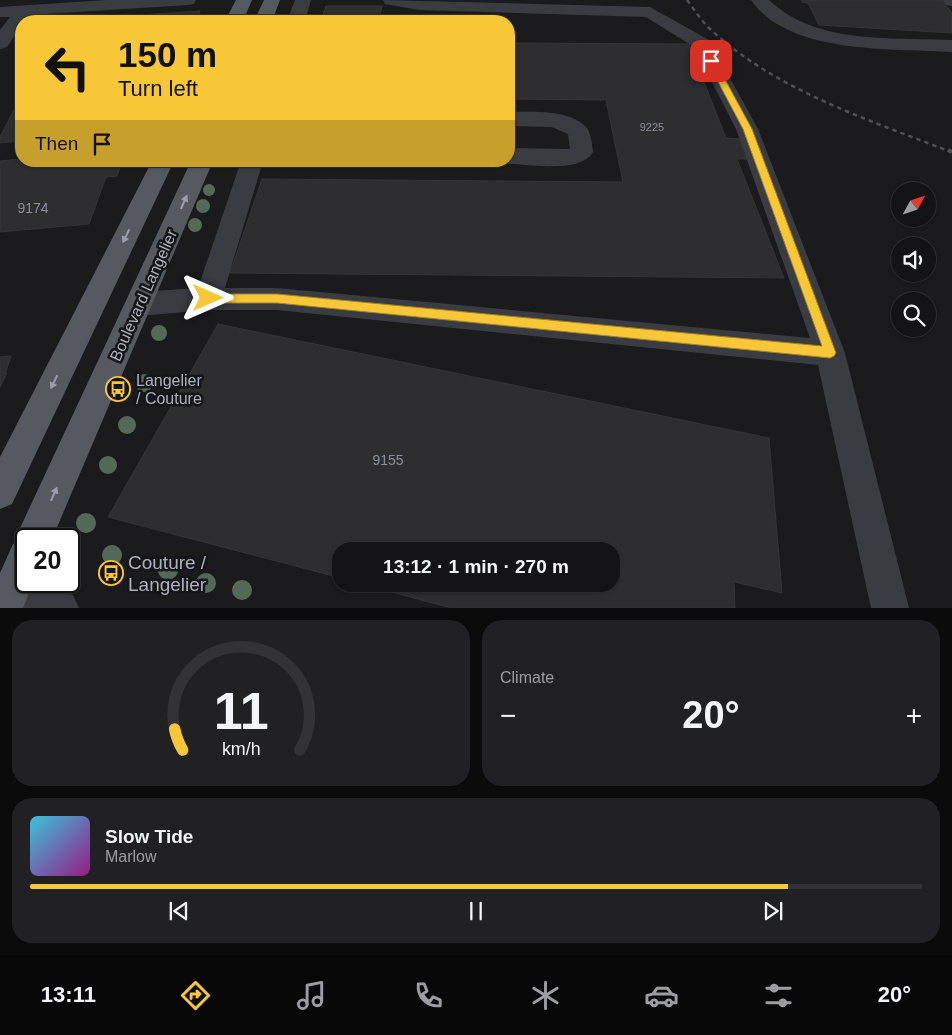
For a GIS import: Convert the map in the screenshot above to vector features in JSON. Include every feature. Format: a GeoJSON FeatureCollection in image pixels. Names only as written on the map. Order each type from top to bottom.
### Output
{"type":"FeatureCollection","features":[{"type":"Feature","properties":{"kind":"main road"},"geometry":{"type":"LineString","coordinates":[[237,15],[244,0]]}},
{"type":"Feature","properties":{"kind":"main road"},"geometry":{"type":"LineString","coordinates":[[266,15],[272,0]]}},
{"type":"Feature","properties":{"kind":"main road"},"geometry":{"type":"LineString","coordinates":[[0,492],[160,167]]}},
{"type":"Feature","properties":{"kind":"main road","name":"Boulevard Langelier"},"geometry":{"type":"LineString","coordinates":[[39,528],[199,167]]}},
{"type":"Feature","properties":{"kind":"main road"},"geometry":{"type":"LineString","coordinates":[[5,598],[15,578]]}},
{"type":"Feature","properties":{"kind":"street"},"geometry":{"type":"LineString","coordinates":[[0,12],[72,4],[188,0]]}},
{"type":"Feature","properties":{"kind":"street"},"geometry":{"type":"LineString","coordinates":[[298,15],[302,0]]}},
{"type":"Feature","properties":{"kind":"street"},"geometry":{"type":"LineString","coordinates":[[391,0],[419,5],[650,12],[702,44],[747,129],[830,353],[890,608]]}},
{"type":"Feature","properties":{"kind":"street"},"geometry":{"type":"LineString","coordinates":[[759,0],[780,18],[813,33],[836,40],[952,46]]}},
{"type":"Feature","properties":{"kind":"street"},"geometry":{"type":"LineString","coordinates":[[20,15],[24,10]]}},
{"type":"Feature","properties":{"kind":"street"},"geometry":{"type":"LineString","coordinates":[[0,43],[15,22]]}},
{"type":"Feature","properties":{"kind":"street"},"geometry":{"type":"LineString","coordinates":[[515,119],[556,119],[567,123],[578,131],[582,152],[572,158],[515,156]]}},
{"type":"Feature","properties":{"kind":"street"},"geometry":{"type":"LineString","coordinates":[[208,298],[250,167]]}},
{"type":"Feature","properties":{"kind":"street"},"geometry":{"type":"LineString","coordinates":[[139,304],[208,298],[277,299],[830,353]]}},
{"type":"Feature","properties":{"kind":"street"},"geometry":{"type":"LineString","coordinates":[[5,598],[60,608]]}},
{"type":"Feature","properties":{"kind":"building"},"geometry":{"type":"Polygon","coordinates":[[[801,0],[942,0],[952,13],[952,33],[819,25],[808,3],[801,0]]]}},
{"type":"Feature","properties":{"kind":"building"},"geometry":{"type":"Polygon","coordinates":[[[326,6],[382,6],[380,15],[323,15],[326,6]]]}},
{"type":"Feature","properties":{"kind":"building"},"geometry":{"type":"Polygon","coordinates":[[[200,11],[199,15],[140,15],[200,11]]]}},
{"type":"Feature","properties":{"kind":"building"},"geometry":{"type":"Polygon","coordinates":[[[515,43],[689,44],[726,138],[741,139],[749,159],[737,159],[784,278],[230,273],[262,179],[623,182],[606,100],[515,99],[515,43]]]}},
{"type":"Feature","properties":{"kind":"building"},"geometry":{"type":"Polygon","coordinates":[[[15,108],[15,142],[0,143],[0,137],[15,108]]]}},
{"type":"Feature","properties":{"kind":"building"},"geometry":{"type":"Polygon","coordinates":[[[15,160],[15,167],[120,167],[117,176],[106,177],[89,224],[0,232],[0,161],[15,160]]]}},
{"type":"Feature","properties":{"kind":"building"},"geometry":{"type":"Polygon","coordinates":[[[218,324],[769,438],[782,593],[734,582],[735,608],[451,608],[392,592],[620,592],[620,542],[332,542],[332,576],[108,517],[218,324]]]}},
{"type":"Feature","properties":{"kind":"building"},"geometry":{"type":"Polygon","coordinates":[[[11,356],[5,374],[7,373],[0,387],[0,357],[11,356]]]}},
{"type":"Feature","properties":{"kind":"railway"},"geometry":{"type":"LineString","coordinates":[[687,0],[708,27],[734,49],[792,86],[855,115],[951,152]]}},
{"type":"Feature","properties":{"kind":"railway"},"geometry":{"type":"LineString","coordinates":[[948,150],[952,152]]}},
{"type":"Feature","properties":{"kind":"place","name":"Langelier / Couture"},"geometry":{"type":"Point","coordinates":[118,389]}},
{"type":"Feature","properties":{"kind":"place","name":"Couture / Langelier"},"geometry":{"type":"Point","coordinates":[111,573]}},
{"type":"Feature","properties":{"kind":"route"},"geometry":{"type":"LineString","coordinates":[[208,298],[277,299],[830,353],[747,129],[711,61]]}}]}
